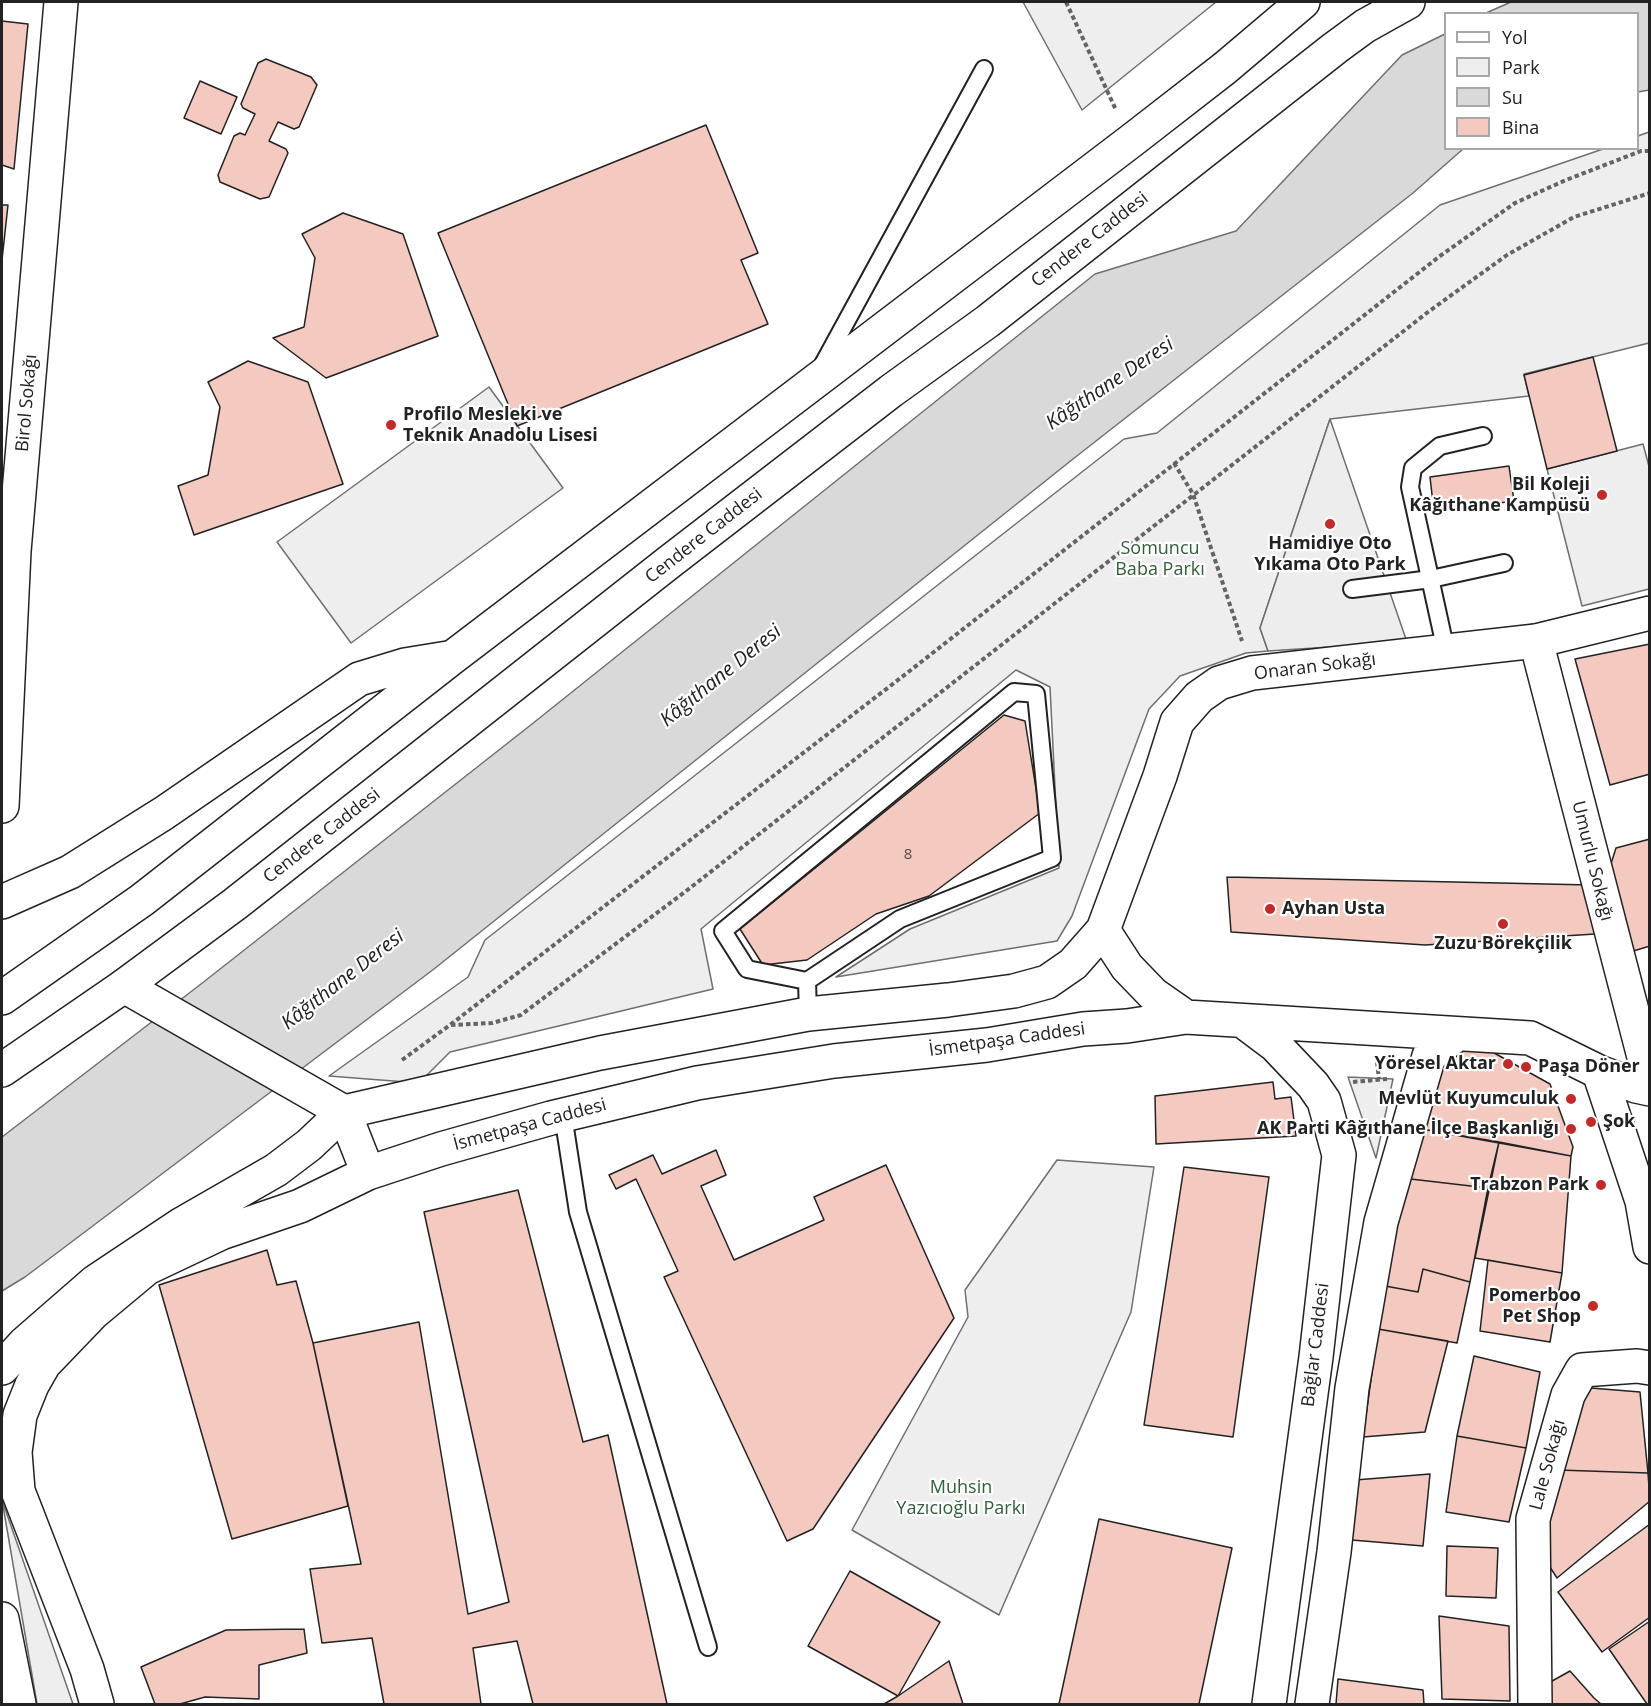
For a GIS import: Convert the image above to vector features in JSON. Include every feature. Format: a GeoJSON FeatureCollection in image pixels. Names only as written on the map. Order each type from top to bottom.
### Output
{"type":"FeatureCollection","features":[{"type":"Feature","properties":{"kind":"main road","name":"Birol Sokağı"},"geometry":{"type":"LineString","coordinates":[[2,806],[14,551],[12,459],[61,2]]}},
{"type":"Feature","properties":{"kind":"main road"},"geometry":{"type":"LineString","coordinates":[[2,998],[142,900],[453,657],[1131,141],[1225,68],[1302,2]]}},
{"type":"Feature","properties":{"kind":"main road","name":"Cendere Caddesi"},"geometry":{"type":"LineString","coordinates":[[2,1070],[124,986],[235,904],[668,563],[891,391],[988,321],[1335,48],[1365,26],[1407,2]]}},
{"type":"Feature","properties":{"kind":"main road","name":"Onaran Sokağı"},"geometry":{"type":"LineString","coordinates":[[1103,930],[1160,776],[1177,722],[1199,697],[1219,683],[1252,673],[1536,641],[1650,613]]}},
{"type":"Feature","properties":{"kind":"main road","name":"Umurlu Sokağı"},"geometry":{"type":"LineString","coordinates":[[1536,641],[1650,1080]]}},
{"type":"Feature","properties":{"kind":"main road"},"geometry":{"type":"LineString","coordinates":[[2,895],[70,872],[164,813],[359,680],[405,666],[453,657]]}},
{"type":"Feature","properties":{"kind":"main road"},"geometry":{"type":"LineString","coordinates":[[2,1368],[25,1344],[95,1282],[182,1224],[276,1170],[344,1113],[600,1053],[808,1014],[1014,991],[1047,982],[1072,964],[1103,930],[1127,967],[1154,994],[1185,1017]]}},
{"type":"Feature","properties":{"kind":"main road"},"geometry":{"type":"LineString","coordinates":[[124,986],[344,1113],[368,1173]]}},
{"type":"Feature","properties":{"kind":"main road","name":"İsmetpaşa Caddesi"},"geometry":{"type":"LineString","coordinates":[[97,1704],[87,1669],[18,1491],[15,1452],[20,1415],[32,1385],[44,1364],[93,1314],[147,1268],[221,1233],[300,1206],[368,1173],[441,1149],[564,1115],[697,1083],[834,1061],[987,1045],[1083,1029],[1127,1026],[1185,1017],[1530,1038],[1599,1072],[1650,1089]]}},
{"type":"Feature","properties":{"kind":"main road","name":"Bağlar Caddesi"},"geometry":{"type":"LineString","coordinates":[[1243,1021],[1275,1045],[1313,1085],[1324,1101],[1339,1155],[1316,1357],[1269,1704]]}},
{"type":"Feature","properties":{"kind":"main road"},"geometry":{"type":"LineString","coordinates":[[1312,1704],[1334,1552],[1352,1388],[1379,1233],[1421,1075],[1429,1056],[1457,1034]]}},
{"type":"Feature","properties":{"kind":"main road"},"geometry":{"type":"LineString","coordinates":[[1599,1072],[1646,1205],[1650,1247]]}},
{"type":"Feature","properties":{"kind":"main road","name":"Lale Sokağı"},"geometry":{"type":"LineString","coordinates":[[1535,1704],[1533,1520],[1568,1395],[1582,1370],[1637,1366],[1650,1368]]}},
{"type":"Feature","properties":{"kind":"main road"},"geometry":{"type":"LineString","coordinates":[[2,1619],[19,1704]]}},
{"type":"Feature","properties":{"kind":"lane"},"geometry":{"type":"LineString","coordinates":[[814,381],[984,69]]}},
{"type":"Feature","properties":{"kind":"lane"},"geometry":{"type":"LineString","coordinates":[[1446,651],[1410,487],[1413,468],[1440,446],[1483,436]]}},
{"type":"Feature","properties":{"kind":"lane"},"geometry":{"type":"LineString","coordinates":[[1352,589],[1431,579],[1504,563]]}},
{"type":"Feature","properties":{"kind":"lane"},"geometry":{"type":"LineString","coordinates":[[1014,692],[1036,694],[1052,858],[900,919],[807,981],[747,969],[723,931],[1014,692]]}},
{"type":"Feature","properties":{"kind":"lane"},"geometry":{"type":"LineString","coordinates":[[807,981],[808,1014]]}},
{"type":"Feature","properties":{"kind":"lane"},"geometry":{"type":"LineString","coordinates":[[564,1115],[578,1212],[708,1647]]}},
{"type":"Feature","properties":{"kind":"path"},"geometry":{"type":"LineString","coordinates":[[1066,2],[1131,141]]}},
{"type":"Feature","properties":{"kind":"path"},"geometry":{"type":"LineString","coordinates":[[399,1062],[925,658],[1440,256],[1515,203],[1566,180],[1641,151],[1650,151]]}},
{"type":"Feature","properties":{"kind":"path"},"geometry":{"type":"LineString","coordinates":[[450,1025],[492,1023],[521,1016],[690,888],[1418,320],[1507,255],[1574,217],[1650,193]]}},
{"type":"Feature","properties":{"kind":"path"},"geometry":{"type":"LineString","coordinates":[[1174,463],[1193,494],[1252,673]]}},
{"type":"Feature","properties":{"kind":"path"},"geometry":{"type":"LineString","coordinates":[[1313,1085],[1421,1075]]}},
{"type":"Feature","properties":{"kind":"green space"},"geometry":{"type":"Polygon","coordinates":[[[1023,2],[1216,2],[1082,110],[1023,2]]]}},
{"type":"Feature","properties":{"kind":"green space","name":"Somuncu Baba Parkı"},"geometry":{"type":"Polygon","coordinates":[[[1649,132],[1649,343],[1524,374],[1529,396],[1330,419],[1260,628],[1268,651],[1246,653],[1180,676],[1149,709],[1072,916],[1057,941],[836,977],[910,929],[1059,868],[1050,687],[1016,670],[701,929],[713,989],[450,1052],[419,1083],[329,1076],[468,977],[485,940],[1124,439],[1157,433],[1440,205],[1600,150],[1639,150],[1639,136],[1649,132]]]}},
{"type":"Feature","properties":{"kind":"green space"},"geometry":{"type":"Polygon","coordinates":[[[489,387],[563,488],[351,643],[277,542],[489,387]]]}},
{"type":"Feature","properties":{"kind":"green space"},"geometry":{"type":"Polygon","coordinates":[[[1643,444],[1650,470],[1649,589],[1582,606],[1547,469],[1643,444]]]}},
{"type":"Feature","properties":{"kind":"green space"},"geometry":{"type":"Polygon","coordinates":[[[1348,1077],[1393,1079],[1376,1158],[1348,1077]]]}},
{"type":"Feature","properties":{"kind":"green space","name":"Muhsin Yazıcıoğlu Parkı"},"geometry":{"type":"Polygon","coordinates":[[[1057,1160],[1154,1167],[1131,1312],[999,1615],[852,1530],[968,1317],[965,1290],[1057,1160]]]}},
{"type":"Feature","properties":{"kind":"green space"},"geometry":{"type":"Polygon","coordinates":[[[2,1500],[73,1704],[37,1704],[2,1500]]]}},
{"type":"Feature","properties":{"kind":"shaded area","name":"Hamidiye Oto Yıkama Oto Park"},"geometry":{"type":"Polygon","coordinates":[[[1330,419],[1407,642],[1268,651],[1260,628],[1330,419]]]}},
{"type":"Feature","properties":{"kind":"water"},"geometry":{"type":"Polygon","coordinates":[[[1511,2],[1649,2],[1649,90],[1639,92],[1639,12],[1488,12],[1511,2]]]}},
{"type":"Feature","properties":{"kind":"water","name":"Kâğıthane Deresi"},"geometry":{"type":"Polygon","coordinates":[[[1444,34],[1444,150],[1462,150],[1413,193],[1073,459],[434,969],[25,1277],[2,1291],[2,1137],[532,724],[1095,274],[1236,231],[1402,55],[1444,34]]]}},
{"type":"Feature","properties":{"kind":"building"},"geometry":{"type":"Polygon","coordinates":[[[2,21],[28,24],[14,169],[2,165],[2,21]]]}},
{"type":"Feature","properties":{"kind":"building"},"geometry":{"type":"Polygon","coordinates":[[[266,59],[311,77],[317,85],[299,127],[294,129],[278,122],[269,141],[286,149],[288,153],[269,197],[260,199],[220,182],[218,175],[234,136],[240,133],[245,135],[255,114],[243,108],[241,104],[258,63],[266,59]]]}},
{"type":"Feature","properties":{"kind":"building"},"geometry":{"type":"Polygon","coordinates":[[[200,81],[237,97],[221,134],[184,118],[200,81]]]}},
{"type":"Feature","properties":{"kind":"building"},"geometry":{"type":"Polygon","coordinates":[[[706,125],[758,253],[741,260],[768,324],[517,426],[438,233],[706,125]]]}},
{"type":"Feature","properties":{"kind":"building"},"geometry":{"type":"Polygon","coordinates":[[[2,205],[8,205],[2,260],[2,205]]]}},
{"type":"Feature","properties":{"kind":"building"},"geometry":{"type":"Polygon","coordinates":[[[343,213],[403,234],[438,336],[326,378],[273,338],[304,327],[315,258],[302,234],[343,213]]]}},
{"type":"Feature","properties":{"kind":"building"},"geometry":{"type":"Polygon","coordinates":[[[1593,357],[1617,451],[1547,469],[1524,375],[1593,357]]]}},
{"type":"Feature","properties":{"kind":"building"},"geometry":{"type":"Polygon","coordinates":[[[248,361],[308,382],[343,484],[194,535],[178,486],[208,475],[220,407],[208,382],[248,361]]]}},
{"type":"Feature","properties":{"kind":"building"},"geometry":{"type":"Polygon","coordinates":[[[1509,466],[1514,501],[1434,512],[1430,477],[1509,466]]]}},
{"type":"Feature","properties":{"kind":"building"},"geometry":{"type":"Polygon","coordinates":[[[1650,644],[1650,774],[1610,785],[1575,659],[1650,644]]]}},
{"type":"Feature","properties":{"kind":"building"},"geometry":{"type":"Polygon","coordinates":[[[1004,715],[1025,721],[1040,813],[929,896],[876,914],[807,960],[763,965],[740,929],[1004,715]]]}},
{"type":"Feature","properties":{"kind":"building"},"geometry":{"type":"Polygon","coordinates":[[[1650,839],[1650,946],[1630,952],[1608,873],[1616,848],[1650,839]]]}},
{"type":"Feature","properties":{"kind":"building"},"geometry":{"type":"Polygon","coordinates":[[[1227,877],[1591,885],[1595,934],[1425,945],[1231,932],[1227,877]]]}},
{"type":"Feature","properties":{"kind":"building"},"geometry":{"type":"Polygon","coordinates":[[[1487,1049],[1550,1084],[1573,1147],[1571,1156],[1416,1128],[1436,1052],[1487,1049]]]}},
{"type":"Feature","properties":{"kind":"building"},"geometry":{"type":"Polygon","coordinates":[[[1273,1082],[1275,1099],[1291,1097],[1296,1136],[1156,1144],[1155,1096],[1273,1082]]]}},
{"type":"Feature","properties":{"kind":"building"},"geometry":{"type":"Polygon","coordinates":[[[1416,1128],[1499,1142],[1488,1188],[1402,1178],[1416,1128]]]}},
{"type":"Feature","properties":{"kind":"building"},"geometry":{"type":"Polygon","coordinates":[[[1499,1142],[1571,1156],[1562,1273],[1475,1258],[1499,1142]]]}},
{"type":"Feature","properties":{"kind":"building"},"geometry":{"type":"Polygon","coordinates":[[[716,1150],[726,1175],[701,1186],[734,1260],[824,1220],[814,1197],[886,1165],[954,1318],[813,1529],[787,1541],[664,1277],[678,1271],[636,1179],[616,1189],[609,1175],[653,1155],[662,1174],[716,1150]]]}},
{"type":"Feature","properties":{"kind":"building"},"geometry":{"type":"Polygon","coordinates":[[[1184,1167],[1269,1177],[1233,1437],[1144,1425],[1184,1167]]]}},
{"type":"Feature","properties":{"kind":"building"},"geometry":{"type":"Polygon","coordinates":[[[1402,1178],[1488,1188],[1470,1282],[1423,1269],[1418,1292],[1385,1286],[1402,1178]]]}},
{"type":"Feature","properties":{"kind":"building"},"geometry":{"type":"Polygon","coordinates":[[[518,1190],[583,1442],[608,1435],[667,1704],[533,1704],[517,1641],[473,1648],[481,1704],[384,1704],[372,1638],[322,1643],[310,1569],[361,1564],[313,1343],[419,1322],[468,1614],[509,1602],[424,1212],[518,1190]]]}},
{"type":"Feature","properties":{"kind":"building"},"geometry":{"type":"Polygon","coordinates":[[[267,1250],[277,1285],[296,1281],[313,1343],[348,1506],[232,1539],[159,1285],[267,1250]]]}},
{"type":"Feature","properties":{"kind":"building"},"geometry":{"type":"Polygon","coordinates":[[[1488,1260],[1562,1273],[1550,1342],[1480,1331],[1488,1260]]]}},
{"type":"Feature","properties":{"kind":"building"},"geometry":{"type":"Polygon","coordinates":[[[1423,1269],[1470,1282],[1457,1343],[1378,1329],[1385,1286],[1418,1292],[1423,1269]]]}},
{"type":"Feature","properties":{"kind":"building"},"geometry":{"type":"Polygon","coordinates":[[[1378,1329],[1448,1341],[1425,1432],[1363,1437],[1378,1329]]]}},
{"type":"Feature","properties":{"kind":"building"},"geometry":{"type":"Polygon","coordinates":[[[1474,1356],[1540,1372],[1526,1448],[1457,1436],[1474,1356]]]}},
{"type":"Feature","properties":{"kind":"building"},"geometry":{"type":"Polygon","coordinates":[[[1579,1387],[1640,1392],[1648,1473],[1558,1470],[1579,1387]]]}},
{"type":"Feature","properties":{"kind":"building"},"geometry":{"type":"Polygon","coordinates":[[[1457,1436],[1526,1448],[1509,1522],[1446,1512],[1457,1436]]]}},
{"type":"Feature","properties":{"kind":"building"},"geometry":{"type":"Polygon","coordinates":[[[1558,1470],[1648,1473],[1650,1501],[1557,1578],[1541,1553],[1558,1470]]]}},
{"type":"Feature","properties":{"kind":"building"},"geometry":{"type":"Polygon","coordinates":[[[1430,1474],[1423,1546],[1352,1540],[1355,1480],[1430,1474]]]}},
{"type":"Feature","properties":{"kind":"building"},"geometry":{"type":"Polygon","coordinates":[[[1099,1519],[1232,1548],[1199,1704],[1059,1704],[1099,1519]]]}},
{"type":"Feature","properties":{"kind":"building"},"geometry":{"type":"Polygon","coordinates":[[[1650,1524],[1650,1617],[1602,1652],[1558,1592],[1650,1524]]]}},
{"type":"Feature","properties":{"kind":"building"},"geometry":{"type":"Polygon","coordinates":[[[1447,1546],[1498,1548],[1496,1598],[1446,1596],[1447,1546]]]}},
{"type":"Feature","properties":{"kind":"building"},"geometry":{"type":"Polygon","coordinates":[[[850,1571],[940,1622],[898,1696],[808,1646],[850,1571]]]}},
{"type":"Feature","properties":{"kind":"building"},"geometry":{"type":"Polygon","coordinates":[[[1439,1616],[1509,1626],[1510,1701],[1442,1699],[1439,1616]]]}},
{"type":"Feature","properties":{"kind":"building"},"geometry":{"type":"Polygon","coordinates":[[[1650,1621],[1650,1704],[1647,1704],[1609,1649],[1650,1621]]]}},
{"type":"Feature","properties":{"kind":"building"},"geometry":{"type":"Polygon","coordinates":[[[304,1629],[307,1653],[259,1665],[259,1699],[205,1697],[180,1704],[155,1704],[141,1667],[226,1630],[304,1629]]]}},
{"type":"Feature","properties":{"kind":"building"},"geometry":{"type":"Polygon","coordinates":[[[949,1661],[963,1704],[884,1704],[898,1696],[949,1661]]]}},
{"type":"Feature","properties":{"kind":"building"},"geometry":{"type":"Polygon","coordinates":[[[1570,1671],[1601,1704],[1547,1704],[1545,1685],[1570,1671]]]}},
{"type":"Feature","properties":{"kind":"building"},"geometry":{"type":"Polygon","coordinates":[[[1338,1679],[1423,1690],[1424,1704],[1336,1704],[1338,1679]]]}},
{"type":"Feature","properties":{"kind":"place","name":"Profilo Mesleki ve Teknik Anadolu Lisesi"},"geometry":{"type":"Point","coordinates":[391,425]}},
{"type":"Feature","properties":{"kind":"place","name":"Bil Koleji Kâğıthane Kampüsü"},"geometry":{"type":"Point","coordinates":[1602,495]}},
{"type":"Feature","properties":{"kind":"place","name":"Hamidiye Oto Yıkama Oto Park"},"geometry":{"type":"Point","coordinates":[1330,524]}},
{"type":"Feature","properties":{"kind":"place","name":"Ayhan Usta"},"geometry":{"type":"Point","coordinates":[1270,909]}},
{"type":"Feature","properties":{"kind":"place","name":"Zuzu Börekçilik"},"geometry":{"type":"Point","coordinates":[1503,924]}},
{"type":"Feature","properties":{"kind":"place","name":"Yöresel Aktar"},"geometry":{"type":"Point","coordinates":[1508,1064]}},
{"type":"Feature","properties":{"kind":"place","name":"Paşa Döner"},"geometry":{"type":"Point","coordinates":[1526,1067]}},
{"type":"Feature","properties":{"kind":"place","name":"Mevlüt Kuyumculuk"},"geometry":{"type":"Point","coordinates":[1571,1099]}},
{"type":"Feature","properties":{"kind":"place","name":"Şok"},"geometry":{"type":"Point","coordinates":[1591,1122]}},
{"type":"Feature","properties":{"kind":"place","name":"AK Parti Kâğıthane İlçe Başkanlığı"},"geometry":{"type":"Point","coordinates":[1571,1129]}},
{"type":"Feature","properties":{"kind":"place","name":"Trabzon Park"},"geometry":{"type":"Point","coordinates":[1601,1185]}},
{"type":"Feature","properties":{"kind":"place","name":"Pomerboo Pet Shop"},"geometry":{"type":"Point","coordinates":[1593,1306]}}]}
